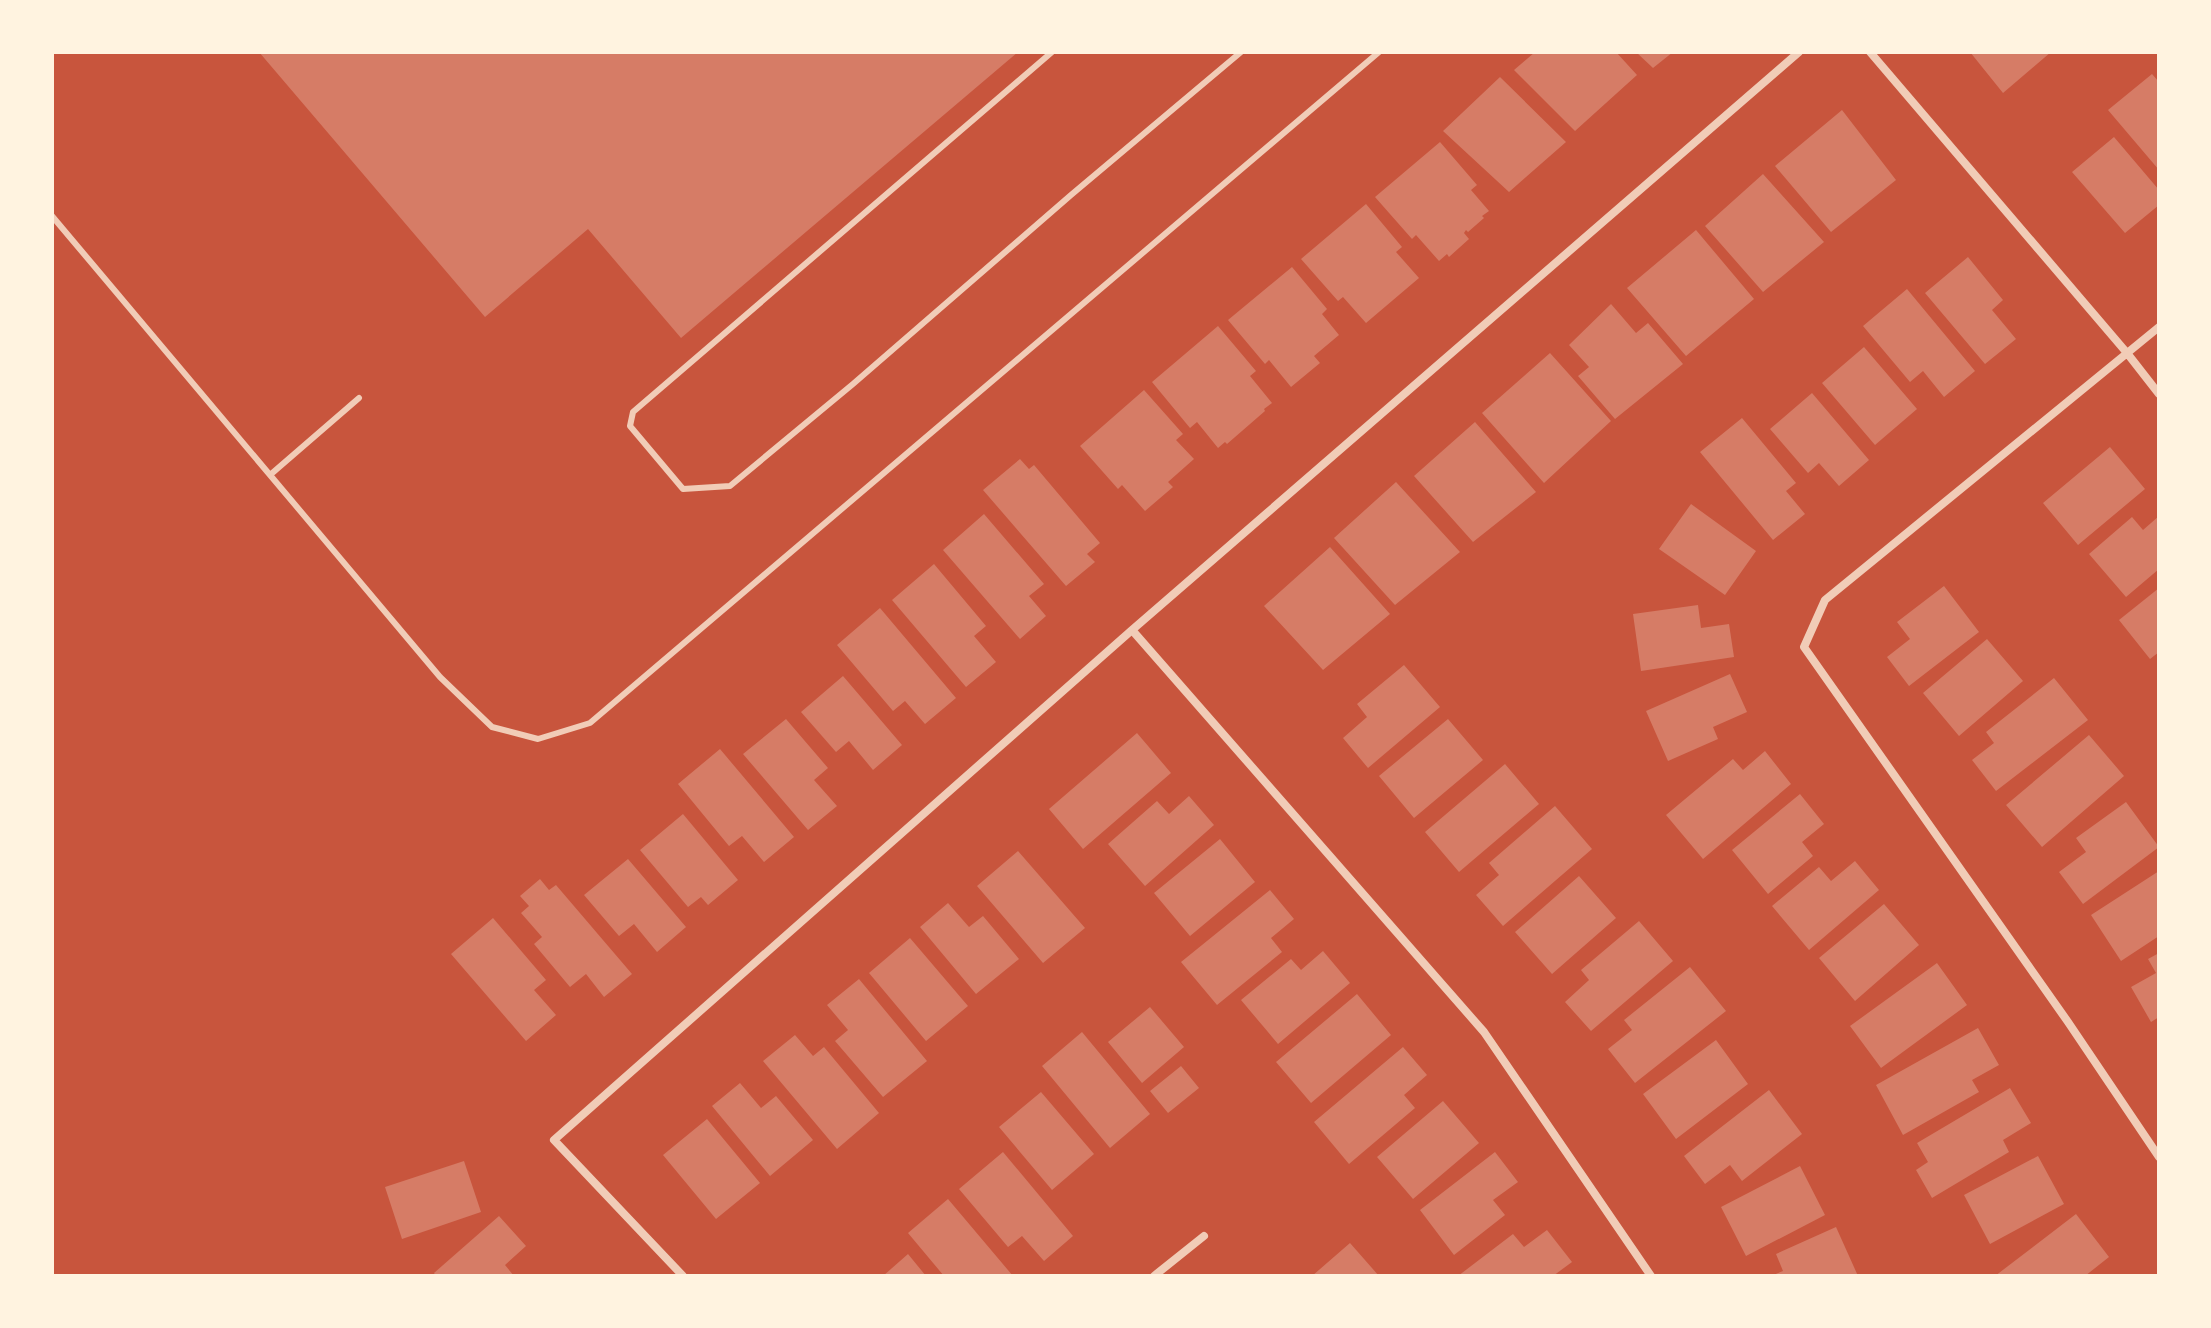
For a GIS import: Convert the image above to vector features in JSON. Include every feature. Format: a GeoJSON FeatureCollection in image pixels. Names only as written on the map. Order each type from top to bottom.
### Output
{"type":"FeatureCollection","features":[{"type":"Feature","properties":{"kind":"street"},"geometry":{"type":"LineString","coordinates":[[683,1276],[554,1140],[1132,630],[1799,52]]}},
{"type":"Feature","properties":{"kind":"street"},"geometry":{"type":"LineString","coordinates":[[1870,52],[2159,394]]}},
{"type":"Feature","properties":{"kind":"street"},"geometry":{"type":"LineString","coordinates":[[2159,327],[1825,600],[1804,647],[2059,1009],[2159,1157]]}},
{"type":"Feature","properties":{"kind":"street"},"geometry":{"type":"LineString","coordinates":[[1132,630],[1484,1032],[1651,1276]]}},
{"type":"Feature","properties":{"kind":"street"},"geometry":{"type":"LineString","coordinates":[[1154,1276],[1204,1236]]}},
{"type":"Feature","properties":{"kind":"lane"},"geometry":{"type":"LineString","coordinates":[[1052,52],[633,412],[630,426],[683,489],[730,486],[1241,52]]}},
{"type":"Feature","properties":{"kind":"lane"},"geometry":{"type":"LineString","coordinates":[[52,216],[440,677],[492,727],[538,739],[590,723],[1379,52]]}},
{"type":"Feature","properties":{"kind":"lane"},"geometry":{"type":"LineString","coordinates":[[270,475],[359,398]]}},
{"type":"Feature","properties":{"kind":"building"},"geometry":{"type":"Polygon","coordinates":[[[259,52],[1018,52],[681,338],[588,229],[485,317],[259,52]]]}},
{"type":"Feature","properties":{"kind":"building"},"geometry":{"type":"Polygon","coordinates":[[[1535,52],[1616,52],[1637,75],[1575,131],[1514,70],[1535,52]]]}},
{"type":"Feature","properties":{"kind":"building"},"geometry":{"type":"Polygon","coordinates":[[[1636,52],[1673,52],[1653,68],[1636,52]]]}},
{"type":"Feature","properties":{"kind":"building"},"geometry":{"type":"Polygon","coordinates":[[[1970,52],[2051,52],[2003,93],[1970,52]]]}},
{"type":"Feature","properties":{"kind":"building"},"geometry":{"type":"Polygon","coordinates":[[[2152,74],[2159,82],[2159,170],[2108,110],[2152,74]]]}},
{"type":"Feature","properties":{"kind":"building"},"geometry":{"type":"Polygon","coordinates":[[[1500,77],[1566,142],[1509,192],[1443,131],[1500,77]]]}},
{"type":"Feature","properties":{"kind":"building"},"geometry":{"type":"Polygon","coordinates":[[[1842,110],[1896,180],[1831,232],[1775,166],[1842,110]]]}},
{"type":"Feature","properties":{"kind":"building"},"geometry":{"type":"Polygon","coordinates":[[[2114,137],[2159,190],[2159,205],[2125,233],[2072,172],[2114,137]]]}},
{"type":"Feature","properties":{"kind":"building"},"geometry":{"type":"Polygon","coordinates":[[[1440,142],[1477,185],[1471,190],[1489,211],[1468,232],[1466,230],[1464,233],[1469,239],[1449,257],[1447,254],[1439,261],[1416,235],[1412,239],[1375,197],[1440,142]]]}},
{"type":"Feature","properties":{"kind":"building"},"geometry":{"type":"Polygon","coordinates":[[[1763,174],[1824,242],[1763,292],[1705,226],[1763,174]]]}},
{"type":"Feature","properties":{"kind":"building"},"geometry":{"type":"Polygon","coordinates":[[[1366,204],[1402,247],[1396,252],[1419,278],[1366,323],[1343,297],[1338,301],[1301,259],[1366,204]]]}},
{"type":"Feature","properties":{"kind":"building"},"geometry":{"type":"Polygon","coordinates":[[[1696,230],[1754,299],[1686,356],[1627,288],[1696,230]]]}},
{"type":"Feature","properties":{"kind":"building"},"geometry":{"type":"Polygon","coordinates":[[[1968,257],[2003,300],[1992,310],[2016,339],[1985,364],[1925,293],[1968,257]]]}},
{"type":"Feature","properties":{"kind":"building"},"geometry":{"type":"Polygon","coordinates":[[[1292,267],[1327,309],[1322,314],[1339,335],[1314,356],[1320,363],[1291,387],[1269,360],[1265,364],[1228,320],[1292,267]]]}},
{"type":"Feature","properties":{"kind":"building"},"geometry":{"type":"Polygon","coordinates":[[[1907,289],[1975,371],[1944,397],[1923,371],[1910,382],[1863,326],[1907,289]]]}},
{"type":"Feature","properties":{"kind":"building"},"geometry":{"type":"Polygon","coordinates":[[[1611,304],[1636,333],[1648,323],[1683,364],[1615,419],[1578,376],[1589,367],[1569,345],[1611,304]]]}},
{"type":"Feature","properties":{"kind":"building"},"geometry":{"type":"Polygon","coordinates":[[[1218,326],[1256,371],[1250,376],[1272,403],[1227,444],[1225,442],[1218,448],[1197,422],[1190,428],[1152,382],[1218,326]]]}},
{"type":"Feature","properties":{"kind":"building"},"geometry":{"type":"Polygon","coordinates":[[[1864,347],[1917,409],[1875,445],[1822,383],[1864,347]]]}},
{"type":"Feature","properties":{"kind":"building"},"geometry":{"type":"Polygon","coordinates":[[[1550,353],[1611,421],[1544,483],[1482,413],[1550,353]]]}},
{"type":"Feature","properties":{"kind":"building"},"geometry":{"type":"Polygon","coordinates":[[[1144,390],[1183,434],[1176,440],[1194,459],[1168,482],[1173,487],[1145,511],[1122,485],[1118,489],[1080,446],[1144,390]]]}},
{"type":"Feature","properties":{"kind":"building"},"geometry":{"type":"Polygon","coordinates":[[[1812,393],[1869,460],[1839,486],[1819,463],[1808,473],[1770,429],[1812,393]]]}},
{"type":"Feature","properties":{"kind":"building"},"geometry":{"type":"Polygon","coordinates":[[[1742,418],[1796,483],[1786,491],[1805,514],[1773,540],[1700,452],[1742,418]]]}},
{"type":"Feature","properties":{"kind":"building"},"geometry":{"type":"Polygon","coordinates":[[[1475,422],[1536,492],[1473,542],[1414,476],[1475,422]]]}},
{"type":"Feature","properties":{"kind":"building"},"geometry":{"type":"Polygon","coordinates":[[[2110,447],[2145,489],[2078,545],[2043,503],[2110,447]]]}},
{"type":"Feature","properties":{"kind":"building"},"geometry":{"type":"Polygon","coordinates":[[[1020,459],[1029,469],[1034,465],[1100,543],[1087,554],[1095,562],[1066,586],[983,490],[1020,459]]]}},
{"type":"Feature","properties":{"kind":"building"},"geometry":{"type":"Polygon","coordinates":[[[1396,482],[1460,552],[1395,605],[1334,538],[1396,482]]]}},
{"type":"Feature","properties":{"kind":"building"},"geometry":{"type":"Polygon","coordinates":[[[1691,504],[1756,551],[1725,595],[1659,549],[1691,504]]]}},
{"type":"Feature","properties":{"kind":"building"},"geometry":{"type":"Polygon","coordinates":[[[984,514],[1044,584],[1029,596],[1046,616],[1020,639],[943,550],[984,514]]]}},
{"type":"Feature","properties":{"kind":"building"},"geometry":{"type":"Polygon","coordinates":[[[2159,516],[2159,569],[2126,597],[2089,554],[2132,517],[2143,530],[2159,516]]]}},
{"type":"Feature","properties":{"kind":"building"},"geometry":{"type":"Polygon","coordinates":[[[1330,547],[1390,614],[1323,670],[1264,606],[1330,547]]]}},
{"type":"Feature","properties":{"kind":"building"},"geometry":{"type":"Polygon","coordinates":[[[934,564],[986,626],[974,636],[996,662],[966,687],[892,600],[934,564]]]}},
{"type":"Feature","properties":{"kind":"building"},"geometry":{"type":"Polygon","coordinates":[[[1944,586],[1979,632],[1909,686],[1887,657],[1910,639],[1897,622],[1944,586]]]}},
{"type":"Feature","properties":{"kind":"building"},"geometry":{"type":"Polygon","coordinates":[[[2159,588],[2159,652],[2150,659],[2119,620],[2159,588]]]}},
{"type":"Feature","properties":{"kind":"building"},"geometry":{"type":"Polygon","coordinates":[[[1698,605],[1701,628],[1729,624],[1734,657],[1641,671],[1633,614],[1698,605]]]}},
{"type":"Feature","properties":{"kind":"building"},"geometry":{"type":"Polygon","coordinates":[[[880,608],[956,698],[925,724],[905,701],[893,711],[837,645],[880,608]]]}},
{"type":"Feature","properties":{"kind":"building"},"geometry":{"type":"Polygon","coordinates":[[[1987,639],[2023,681],[1959,736],[1923,693],[1987,639]]]}},
{"type":"Feature","properties":{"kind":"building"},"geometry":{"type":"Polygon","coordinates":[[[1404,665],[1440,707],[1368,768],[1343,738],[1367,717],[1357,704],[1404,665]]]}},
{"type":"Feature","properties":{"kind":"building"},"geometry":{"type":"Polygon","coordinates":[[[1730,674],[1747,712],[1713,727],[1718,739],[1668,761],[1646,711],[1730,674]]]}},
{"type":"Feature","properties":{"kind":"building"},"geometry":{"type":"Polygon","coordinates":[[[843,676],[902,745],[873,770],[849,741],[836,752],[801,712],[843,676]]]}},
{"type":"Feature","properties":{"kind":"building"},"geometry":{"type":"Polygon","coordinates":[[[2054,678],[2088,720],[1996,791],[1972,760],[1994,743],[1986,732],[2054,678]]]}},
{"type":"Feature","properties":{"kind":"building"},"geometry":{"type":"Polygon","coordinates":[[[786,719],[828,768],[814,780],[837,806],[808,830],[743,754],[786,719]]]}},
{"type":"Feature","properties":{"kind":"building"},"geometry":{"type":"Polygon","coordinates":[[[1448,719],[1483,760],[1414,818],[1379,776],[1448,719]]]}},
{"type":"Feature","properties":{"kind":"building"},"geometry":{"type":"Polygon","coordinates":[[[1137,733],[1171,773],[1083,849],[1049,809],[1137,733]]]}},
{"type":"Feature","properties":{"kind":"building"},"geometry":{"type":"Polygon","coordinates":[[[2089,735],[2124,776],[2042,847],[2006,805],[2089,735]]]}},
{"type":"Feature","properties":{"kind":"building"},"geometry":{"type":"Polygon","coordinates":[[[720,749],[794,837],[764,862],[742,836],[729,846],[678,784],[720,749]]]}},
{"type":"Feature","properties":{"kind":"building"},"geometry":{"type":"Polygon","coordinates":[[[1765,751],[1791,784],[1703,859],[1666,815],[1733,759],[1743,770],[1765,751]]]}},
{"type":"Feature","properties":{"kind":"building"},"geometry":{"type":"Polygon","coordinates":[[[1505,764],[1539,804],[1459,872],[1425,832],[1505,764]]]}},
{"type":"Feature","properties":{"kind":"building"},"geometry":{"type":"Polygon","coordinates":[[[1800,794],[1824,824],[1802,842],[1813,856],[1768,894],[1732,850],[1800,794]]]}},
{"type":"Feature","properties":{"kind":"building"},"geometry":{"type":"Polygon","coordinates":[[[1189,796],[1214,825],[1145,886],[1108,844],[1157,801],[1169,814],[1189,796]]]}},
{"type":"Feature","properties":{"kind":"building"},"geometry":{"type":"Polygon","coordinates":[[[2126,802],[2159,847],[2083,904],[2059,872],[2086,852],[2076,838],[2126,802]]]}},
{"type":"Feature","properties":{"kind":"building"},"geometry":{"type":"Polygon","coordinates":[[[1555,806],[1592,849],[1503,926],[1476,895],[1499,875],[1489,863],[1555,806]]]}},
{"type":"Feature","properties":{"kind":"building"},"geometry":{"type":"Polygon","coordinates":[[[683,814],[738,880],[708,905],[701,897],[688,907],[640,850],[683,814]]]}},
{"type":"Feature","properties":{"kind":"building"},"geometry":{"type":"Polygon","coordinates":[[[1220,839],[1255,882],[1190,936],[1154,893],[1220,839]]]}},
{"type":"Feature","properties":{"kind":"building"},"geometry":{"type":"Polygon","coordinates":[[[1018,851],[1085,928],[1043,963],[977,886],[1018,851]]]}},
{"type":"Feature","properties":{"kind":"building"},"geometry":{"type":"Polygon","coordinates":[[[628,859],[686,927],[657,952],[634,924],[619,936],[584,895],[628,859]]]}},
{"type":"Feature","properties":{"kind":"building"},"geometry":{"type":"Polygon","coordinates":[[[1855,861],[1879,890],[1809,950],[1772,906],[1819,867],[1831,881],[1855,861]]]}},
{"type":"Feature","properties":{"kind":"building"},"geometry":{"type":"Polygon","coordinates":[[[2159,871],[2159,936],[2121,961],[2091,915],[2159,871]]]}},
{"type":"Feature","properties":{"kind":"building"},"geometry":{"type":"Polygon","coordinates":[[[1579,876],[1616,918],[1552,974],[1515,932],[1579,876]]]}},
{"type":"Feature","properties":{"kind":"building"},"geometry":{"type":"Polygon","coordinates":[[[540,879],[549,890],[556,885],[632,974],[604,997],[586,974],[570,987],[534,944],[542,937],[521,913],[529,906],[520,896],[540,879]]]}},
{"type":"Feature","properties":{"kind":"building"},"geometry":{"type":"Polygon","coordinates":[[[1270,890],[1294,919],[1271,938],[1282,952],[1217,1005],[1181,962],[1270,890]]]}},
{"type":"Feature","properties":{"kind":"building"},"geometry":{"type":"Polygon","coordinates":[[[948,903],[969,927],[983,916],[1019,959],[976,994],[920,927],[948,903]]]}},
{"type":"Feature","properties":{"kind":"building"},"geometry":{"type":"Polygon","coordinates":[[[1884,904],[1919,945],[1855,1001],[1819,958],[1884,904]]]}},
{"type":"Feature","properties":{"kind":"building"},"geometry":{"type":"Polygon","coordinates":[[[493,918],[546,980],[534,990],[556,1015],[526,1041],[451,954],[493,918]]]}},
{"type":"Feature","properties":{"kind":"building"},"geometry":{"type":"Polygon","coordinates":[[[1639,921],[1673,961],[1591,1031],[1565,1002],[1589,980],[1581,970],[1639,921]]]}},
{"type":"Feature","properties":{"kind":"building"},"geometry":{"type":"Polygon","coordinates":[[[910,938],[968,1006],[926,1041],[869,973],[910,938]]]}},
{"type":"Feature","properties":{"kind":"building"},"geometry":{"type":"Polygon","coordinates":[[[1323,951],[1350,983],[1278,1044],[1241,1000],[1291,959],[1301,970],[1323,951]]]}},
{"type":"Feature","properties":{"kind":"building"},"geometry":{"type":"Polygon","coordinates":[[[2159,953],[2159,1017],[2151,1022],[2131,987],[2156,973],[2148,959],[2159,953]]]}},
{"type":"Feature","properties":{"kind":"building"},"geometry":{"type":"Polygon","coordinates":[[[1937,963],[1967,1005],[1881,1068],[1850,1026],[1937,963]]]}},
{"type":"Feature","properties":{"kind":"building"},"geometry":{"type":"Polygon","coordinates":[[[1690,967],[1726,1011],[1635,1083],[1608,1049],[1632,1030],[1624,1020],[1690,967]]]}},
{"type":"Feature","properties":{"kind":"building"},"geometry":{"type":"Polygon","coordinates":[[[859,979],[927,1061],[883,1097],[835,1041],[848,1030],[827,1005],[859,979]]]}},
{"type":"Feature","properties":{"kind":"building"},"geometry":{"type":"Polygon","coordinates":[[[1357,994],[1391,1035],[1311,1103],[1276,1062],[1357,994]]]}},
{"type":"Feature","properties":{"kind":"building"},"geometry":{"type":"Polygon","coordinates":[[[1150,1007],[1184,1047],[1142,1083],[1108,1042],[1150,1007]]]}},
{"type":"Feature","properties":{"kind":"building"},"geometry":{"type":"Polygon","coordinates":[[[1978,1028],[1999,1065],[1972,1080],[1979,1092],[1903,1135],[1876,1085],[1978,1028]]]}},
{"type":"Feature","properties":{"kind":"building"},"geometry":{"type":"Polygon","coordinates":[[[1082,1032],[1150,1114],[1110,1148],[1042,1066],[1082,1032]]]}},
{"type":"Feature","properties":{"kind":"building"},"geometry":{"type":"Polygon","coordinates":[[[795,1035],[813,1056],[824,1047],[879,1113],[837,1149],[763,1061],[795,1035]]]}},
{"type":"Feature","properties":{"kind":"building"},"geometry":{"type":"Polygon","coordinates":[[[1716,1040],[1748,1084],[1676,1139],[1643,1094],[1716,1040]]]}},
{"type":"Feature","properties":{"kind":"building"},"geometry":{"type":"Polygon","coordinates":[[[1403,1047],[1427,1075],[1404,1095],[1415,1108],[1349,1164],[1314,1122],[1403,1047]]]}},
{"type":"Feature","properties":{"kind":"building"},"geometry":{"type":"Polygon","coordinates":[[[1181,1066],[1199,1088],[1168,1113],[1150,1091],[1181,1066]]]}},
{"type":"Feature","properties":{"kind":"building"},"geometry":{"type":"Polygon","coordinates":[[[740,1083],[761,1108],[776,1096],[813,1140],[770,1176],[712,1106],[740,1083]]]}},
{"type":"Feature","properties":{"kind":"building"},"geometry":{"type":"Polygon","coordinates":[[[2010,1088],[2031,1123],[2003,1140],[2009,1152],[1932,1198],[1916,1170],[1928,1162],[1917,1143],[2010,1088]]]}},
{"type":"Feature","properties":{"kind":"building"},"geometry":{"type":"Polygon","coordinates":[[[1769,1090],[1802,1134],[1742,1181],[1730,1165],[1705,1184],[1684,1156],[1769,1090]]]}},
{"type":"Feature","properties":{"kind":"building"},"geometry":{"type":"Polygon","coordinates":[[[1041,1092],[1094,1154],[1052,1190],[999,1127],[1041,1092]]]}},
{"type":"Feature","properties":{"kind":"building"},"geometry":{"type":"Polygon","coordinates":[[[1443,1101],[1479,1143],[1413,1199],[1377,1157],[1443,1101]]]}},
{"type":"Feature","properties":{"kind":"building"},"geometry":{"type":"Polygon","coordinates":[[[707,1119],[760,1183],[716,1219],[663,1155],[707,1119]]]}},
{"type":"Feature","properties":{"kind":"building"},"geometry":{"type":"Polygon","coordinates":[[[1003,1152],[1073,1236],[1044,1261],[1022,1236],[1008,1247],[959,1189],[1003,1152]]]}},
{"type":"Feature","properties":{"kind":"building"},"geometry":{"type":"Polygon","coordinates":[[[1495,1152],[1518,1182],[1493,1200],[1505,1215],[1454,1255],[1420,1210],[1495,1152]]]}},
{"type":"Feature","properties":{"kind":"building"},"geometry":{"type":"Polygon","coordinates":[[[2038,1156],[2064,1204],[1990,1244],[1964,1195],[2038,1156]]]}},
{"type":"Feature","properties":{"kind":"building"},"geometry":{"type":"Polygon","coordinates":[[[464,1161],[481,1212],[402,1239],[385,1187],[464,1161]]]}},
{"type":"Feature","properties":{"kind":"building"},"geometry":{"type":"Polygon","coordinates":[[[1800,1166],[1825,1215],[1746,1256],[1721,1207],[1800,1166]]]}},
{"type":"Feature","properties":{"kind":"building"},"geometry":{"type":"Polygon","coordinates":[[[948,1199],[1013,1276],[944,1276],[908,1233],[948,1199]]]}},
{"type":"Feature","properties":{"kind":"building"},"geometry":{"type":"Polygon","coordinates":[[[2076,1214],[2109,1257],[2085,1276],[1995,1276],[2076,1214]]]}},
{"type":"Feature","properties":{"kind":"building"},"geometry":{"type":"Polygon","coordinates":[[[499,1216],[526,1246],[505,1265],[514,1276],[436,1276],[434,1273],[499,1216]]]}},
{"type":"Feature","properties":{"kind":"building"},"geometry":{"type":"Polygon","coordinates":[[[1836,1227],[1858,1276],[1771,1276],[1783,1271],[1776,1254],[1836,1227]]]}},
{"type":"Feature","properties":{"kind":"building"},"geometry":{"type":"Polygon","coordinates":[[[1547,1230],[1572,1262],[1553,1276],[1458,1276],[1513,1234],[1524,1247],[1547,1230]]]}},
{"type":"Feature","properties":{"kind":"building"},"geometry":{"type":"Polygon","coordinates":[[[1350,1243],[1379,1276],[1312,1276],[1350,1243]]]}},
{"type":"Feature","properties":{"kind":"building"},"geometry":{"type":"Polygon","coordinates":[[[908,1254],[926,1276],[883,1276],[908,1254]]]}}]}
